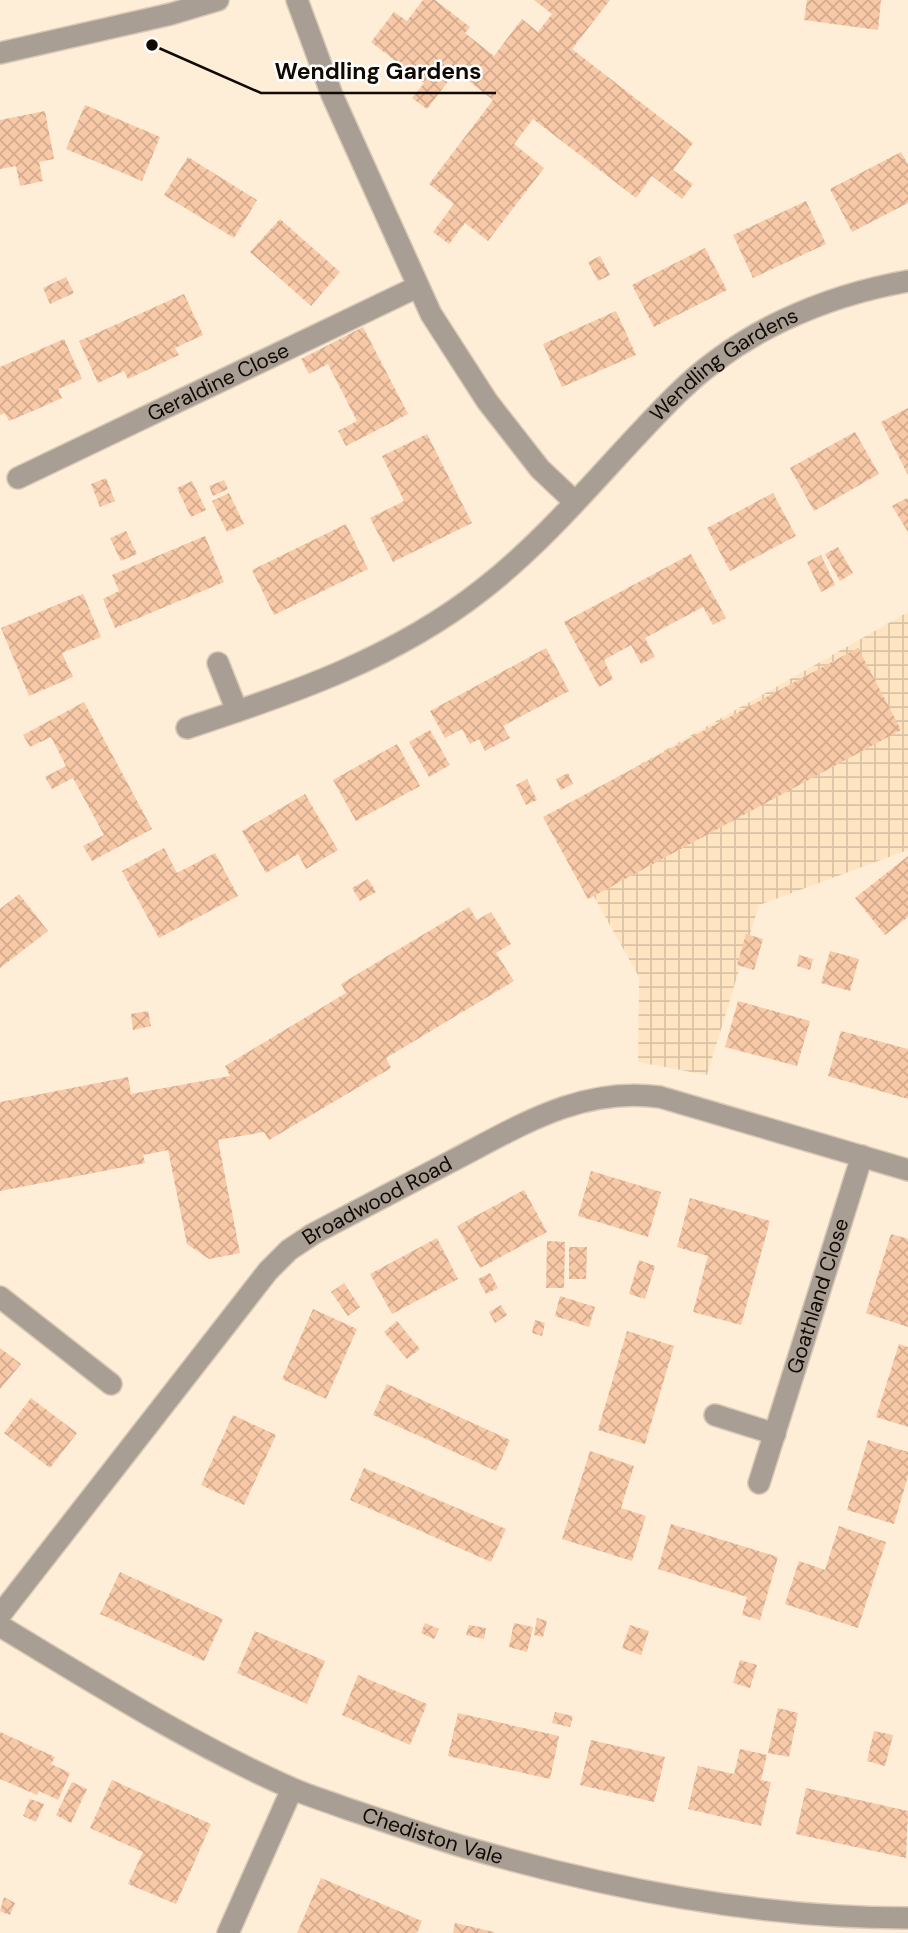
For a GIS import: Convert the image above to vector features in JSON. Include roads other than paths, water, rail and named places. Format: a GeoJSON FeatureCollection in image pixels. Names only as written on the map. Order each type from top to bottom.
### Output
{"type":"FeatureCollection","features":[{"type":"Feature","properties":{"kind":"street"},"geometry":{"type":"LineString","coordinates":[[0,53],[170,14],[218,0]]}},
{"type":"Feature","properties":{"kind":"street"},"geometry":{"type":"LineString","coordinates":[[297,0],[332,94],[431,314],[487,401],[540,469],[575,502]]}},
{"type":"Feature","properties":{"kind":"street","name":"Wendling Gardens"},"geometry":{"type":"LineString","coordinates":[[187,727],[289,694],[355,667],[435,622],[482,590],[531,548],[679,391],[752,337],[808,308],[875,286],[908,281]]}},
{"type":"Feature","properties":{"kind":"street","name":"Geraldine Close"},"geometry":{"type":"LineString","coordinates":[[18,478],[417,286]]}},
{"type":"Feature","properties":{"kind":"street"},"geometry":{"type":"LineString","coordinates":[[218,663],[237,711]]}},
{"type":"Feature","properties":{"kind":"street","name":"Broadwood Road"},"geometry":{"type":"LineString","coordinates":[[0,1615],[268,1271],[289,1251],[313,1234],[536,1117],[597,1097],[638,1094],[660,1097],[908,1170]]}},
{"type":"Feature","properties":{"kind":"street","name":"Goathland Close"},"geometry":{"type":"LineString","coordinates":[[760,1483],[862,1156]]}},
{"type":"Feature","properties":{"kind":"street"},"geometry":{"type":"LineString","coordinates":[[0,1297],[111,1384]]}},
{"type":"Feature","properties":{"kind":"street"},"geometry":{"type":"LineString","coordinates":[[715,1415],[775,1434]]}},
{"type":"Feature","properties":{"kind":"street","name":"Chediston Vale"},"geometry":{"type":"LineString","coordinates":[[0,1626],[214,1751],[292,1789],[457,1844],[523,1864],[649,1893],[774,1910],[908,1918]]}},
{"type":"Feature","properties":{"kind":"street"},"geometry":{"type":"LineString","coordinates":[[228,1933],[292,1789]]}},
{"type":"Feature","properties":{"kind":"place","name":"Wendling Gardens"},"geometry":{"type":"Point","coordinates":[152,45]}}]}
